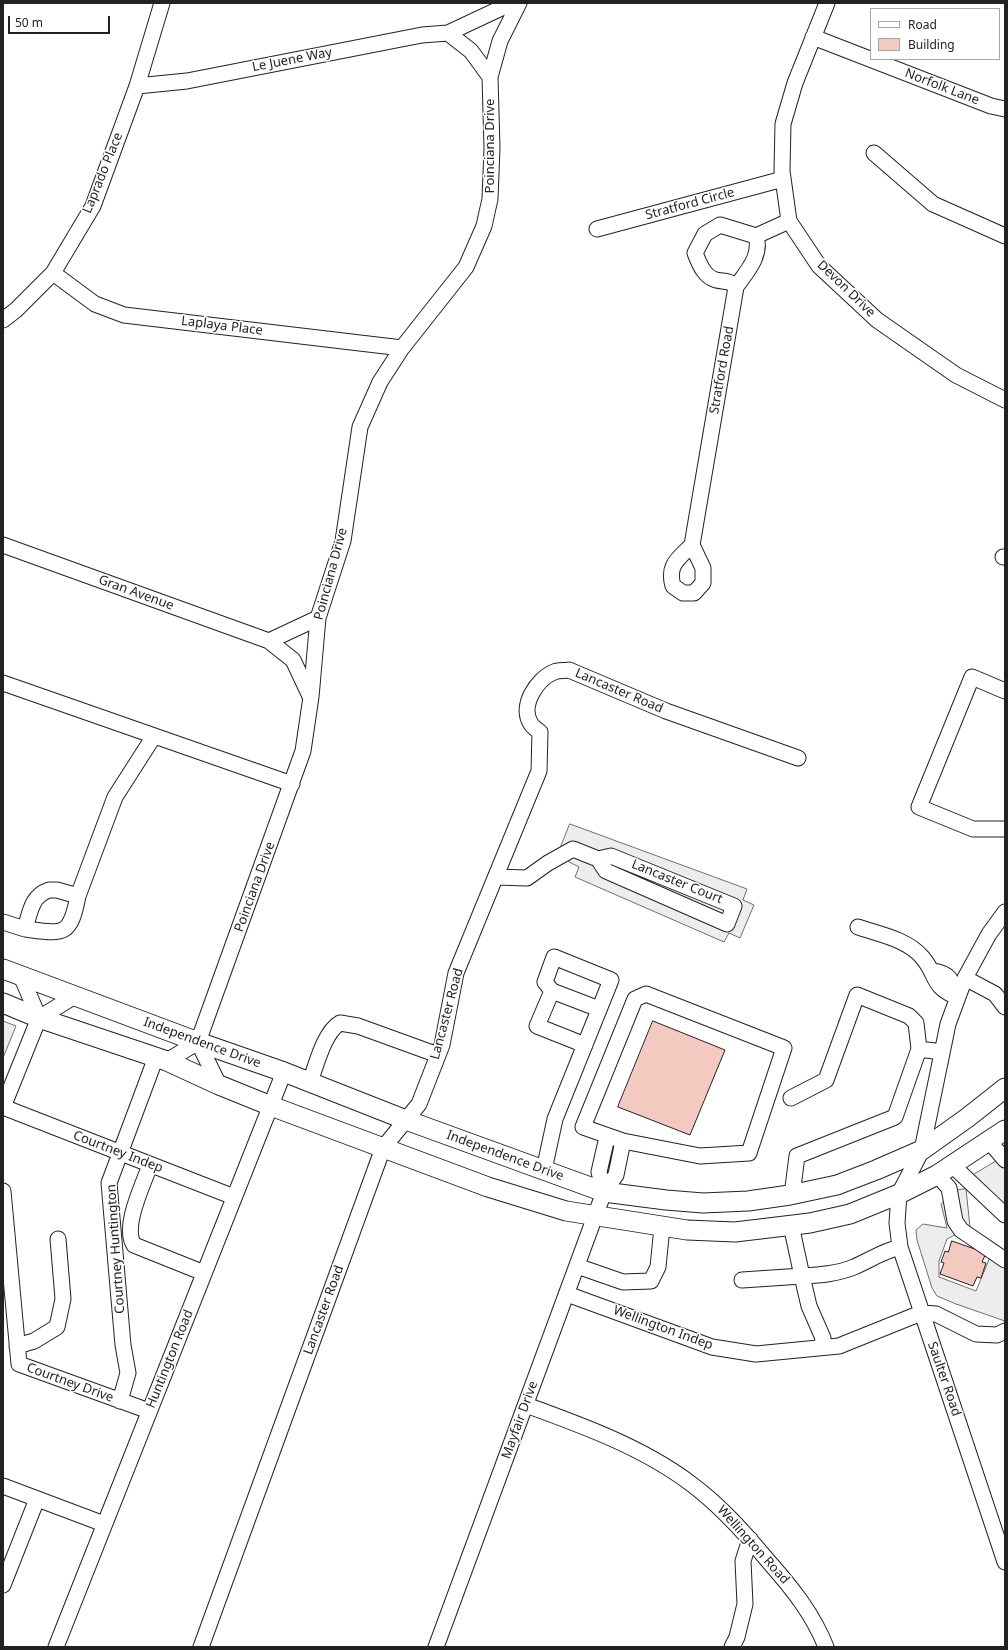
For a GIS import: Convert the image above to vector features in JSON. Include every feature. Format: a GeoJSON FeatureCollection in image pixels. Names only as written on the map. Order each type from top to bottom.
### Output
{"type":"FeatureCollection","features":[{"type":"Feature","properties":{"kind":"main road","name":"Independence Drive"},"geometry":{"type":"LineString","coordinates":[[3,970],[284,1072],[406,1120],[604,1192],[703,1203],[748,1201],[792,1195],[837,1185],[922,1150],[967,1118],[1005,1088]]}},
{"type":"Feature","properties":{"kind":"main road"},"geometry":{"type":"LineString","coordinates":[[3,1004],[39,1018],[162,1059],[219,1085],[271,1106],[488,1187],[566,1212],[662,1227],[687,1230],[735,1232],[791,1226],[850,1214],[899,1194],[944,1170],[1005,1130]]}},
{"type":"Feature","properties":{"kind":"street","name":"Laprado Place"},"geometry":{"type":"LineString","coordinates":[[3,320],[16,310],[53,273],[93,206],[137,86],[162,3]]}},
{"type":"Feature","properties":{"kind":"street"},"geometry":{"type":"LineString","coordinates":[[490,77],[471,51],[448,33],[512,3]]}},
{"type":"Feature","properties":{"kind":"street","name":"Poinciana Drive"},"geometry":{"type":"LineString","coordinates":[[198,1042],[303,751],[311,697],[318,618],[343,541],[360,427],[380,382],[402,348],[466,267],[484,226],[490,199],[492,148],[490,77],[500,41],[519,3]]}},
{"type":"Feature","properties":{"kind":"street","name":"Devon Drive"},"geometry":{"type":"LineString","coordinates":[[827,3],[795,83],[783,124],[784,179],[789,221],[819,266],[878,320],[956,375],[1005,400]]}},
{"type":"Feature","properties":{"kind":"street","name":"Le Juene Way"},"geometry":{"type":"LineString","coordinates":[[137,86],[187,81],[422,35],[448,33]]}},
{"type":"Feature","properties":{"kind":"street","name":"Norfolk Lane"},"geometry":{"type":"LineString","coordinates":[[813,37],[870,59]]}},
{"type":"Feature","properties":{"kind":"street","name":"Norfolk Lane"},"geometry":{"type":"LineString","coordinates":[[872,60],[991,106],[1005,109]]}},
{"type":"Feature","properties":{"kind":"street"},"geometry":{"type":"LineString","coordinates":[[874,153],[933,204],[1005,236]]}},
{"type":"Feature","properties":{"kind":"street","name":"Stratford Circle"},"geometry":{"type":"LineString","coordinates":[[597,230],[784,179]]}},
{"type":"Feature","properties":{"kind":"street"},"geometry":{"type":"LineString","coordinates":[[736,287],[731,282],[714,280],[702,269],[695,253],[705,234],[720,224],[756,236],[789,221]]}},
{"type":"Feature","properties":{"kind":"street","name":"Stratford Road"},"geometry":{"type":"LineString","coordinates":[[692,544],[736,287],[753,262],[759,247],[756,236]]}},
{"type":"Feature","properties":{"kind":"street","name":"Laplaya Place"},"geometry":{"type":"LineString","coordinates":[[53,273],[95,304],[124,315],[402,348]]}},
{"type":"Feature","properties":{"kind":"street","name":"Gran Avenue"},"geometry":{"type":"LineString","coordinates":[[3,545],[269,641],[293,660],[311,697]]}},
{"type":"Feature","properties":{"kind":"street"},"geometry":{"type":"LineString","coordinates":[[269,641],[318,618]]}},
{"type":"Feature","properties":{"kind":"street","name":"Lancaster Road"},"geometry":{"type":"LineString","coordinates":[[200,1647],[383,1148],[419,1104],[442,1045],[456,973],[539,771],[540,732],[530,723],[527,709],[531,694],[541,680],[554,672],[569,670],[666,711],[798,758]]}},
{"type":"Feature","properties":{"kind":"street"},"geometry":{"type":"LineString","coordinates":[[1005,691],[972,677],[919,807],[973,829],[1005,829]]}},
{"type":"Feature","properties":{"kind":"street"},"geometry":{"type":"LineString","coordinates":[[3,683],[292,784]]}},
{"type":"Feature","properties":{"kind":"street"},"geometry":{"type":"LineString","coordinates":[[3,922],[25,930],[54,933],[66,928],[74,917],[78,896],[114,797],[154,736]]}},
{"type":"Feature","properties":{"kind":"street","name":"Lancaster Court"},"geometry":{"type":"LineString","coordinates":[[496,878],[527,878],[548,863],[573,849],[598,859],[606,871],[727,924],[734,906],[611,856],[598,859]]}},
{"type":"Feature","properties":{"kind":"street"},"geometry":{"type":"LineString","coordinates":[[657,894],[664,877]]}},
{"type":"Feature","properties":{"kind":"street"},"geometry":{"type":"LineString","coordinates":[[25,930],[33,903],[42,892],[57,890],[78,896]]}},
{"type":"Feature","properties":{"kind":"street"},"geometry":{"type":"LineString","coordinates":[[899,1194],[922,1150],[948,1024],[957,997],[989,934],[1005,912]]}},
{"type":"Feature","properties":{"kind":"street"},"geometry":{"type":"LineString","coordinates":[[858,927],[889,937],[914,949],[922,956],[932,971],[935,981],[945,992],[957,997]]}},
{"type":"Feature","properties":{"kind":"street"},"geometry":{"type":"LineString","coordinates":[[544,1170],[555,1119],[611,980],[554,957],[545,982],[552,991],[599,1009]]}},
{"type":"Feature","properties":{"kind":"street"},"geometry":{"type":"LineString","coordinates":[[21,976],[39,1018]]}},
{"type":"Feature","properties":{"kind":"street"},"geometry":{"type":"LineString","coordinates":[[966,978],[995,994],[1005,1007]]}},
{"type":"Feature","properties":{"kind":"street"},"geometry":{"type":"LineString","coordinates":[[552,991],[537,1026],[585,1045]]}},
{"type":"Feature","properties":{"kind":"street"},"geometry":{"type":"LineString","coordinates":[[646,994],[784,1048],[749,1153],[700,1156],[607,1137],[583,1127],[635,999],[646,994]]}},
{"type":"Feature","properties":{"kind":"street"},"geometry":{"type":"LineString","coordinates":[[791,1098],[826,1080],[857,995],[909,1016],[916,1023],[919,1049],[895,1116],[797,1156],[792,1195]]}},
{"type":"Feature","properties":{"kind":"street"},"geometry":{"type":"LineString","coordinates":[[3,1107],[39,1018],[75,996]]}},
{"type":"Feature","properties":{"kind":"street"},"geometry":{"type":"LineString","coordinates":[[310,1082],[324,1044],[337,1025],[344,1022],[438,1055]]}},
{"type":"Feature","properties":{"kind":"street"},"geometry":{"type":"LineString","coordinates":[[162,1059],[198,1042],[219,1085]]}},
{"type":"Feature","properties":{"kind":"street"},"geometry":{"type":"LineString","coordinates":[[919,1049],[942,1052]]}},
{"type":"Feature","properties":{"kind":"street","name":"Courtney Huntington"},"geometry":{"type":"LineString","coordinates":[[120,1400],[128,1373],[122,1337],[109,1183],[162,1059]]}},
{"type":"Feature","properties":{"kind":"street","name":"Huntington Road"},"geometry":{"type":"LineString","coordinates":[[56,1647],[284,1072]]}},
{"type":"Feature","properties":{"kind":"street","name":"Courtney Indep"},"geometry":{"type":"LineString","coordinates":[[3,1107],[234,1197]]}},
{"type":"Feature","properties":{"kind":"street"},"geometry":{"type":"LineString","coordinates":[[604,1192],[599,1172],[607,1137]]}},
{"type":"Feature","properties":{"kind":"street","name":"Mayfair Drive"},"geometry":{"type":"LineString","coordinates":[[436,1647],[604,1192],[616,1175],[623,1141]]}},
{"type":"Feature","properties":{"kind":"street"},"geometry":{"type":"LineString","coordinates":[[989,1141],[1005,1160]]}},
{"type":"Feature","properties":{"kind":"street"},"geometry":{"type":"LineString","coordinates":[[150,1165],[129,1224],[130,1239],[134,1245],[204,1273]]}},
{"type":"Feature","properties":{"kind":"street"},"geometry":{"type":"LineString","coordinates":[[944,1170],[1005,1215]]}},
{"type":"Feature","properties":{"kind":"street"},"geometry":{"type":"LineString","coordinates":[[944,1170],[955,1220],[961,1230],[1005,1260]]}},
{"type":"Feature","properties":{"kind":"street","name":"Courtney Drive"},"geometry":{"type":"LineString","coordinates":[[3,1191],[19,1364],[149,1411]]}},
{"type":"Feature","properties":{"kind":"street","name":"Saulter Road"},"geometry":{"type":"LineString","coordinates":[[899,1194],[897,1223],[900,1248],[1005,1562]]}},
{"type":"Feature","properties":{"kind":"street"},"geometry":{"type":"LineString","coordinates":[[791,1226],[809,1306],[822,1338],[822,1347]]}},
{"type":"Feature","properties":{"kind":"street"},"geometry":{"type":"LineString","coordinates":[[577,1266],[623,1282],[651,1281],[658,1267],[662,1227]]}},
{"type":"Feature","properties":{"kind":"street"},"geometry":{"type":"LineString","coordinates":[[17,1346],[34,1341],[57,1327],[63,1299],[58,1239]]}},
{"type":"Feature","properties":{"kind":"street"},"geometry":{"type":"LineString","coordinates":[[742,1280],[824,1275],[844,1270],[887,1251],[900,1248]]}},
{"type":"Feature","properties":{"kind":"street","name":"Wellington Indep"},"geometry":{"type":"LineString","coordinates":[[567,1294],[712,1348],[756,1354],[840,1346],[921,1313]]}},
{"type":"Feature","properties":{"kind":"street"},"geometry":{"type":"LineString","coordinates":[[921,1313],[936,1314],[976,1334],[997,1335],[1005,1331]]}},
{"type":"Feature","properties":{"kind":"street","name":"Wellington Road"},"geometry":{"type":"LineString","coordinates":[[526,1405],[573,1422],[638,1451],[690,1482],[727,1514],[800,1597],[820,1631],[826,1647]]}},
{"type":"Feature","properties":{"kind":"street"},"geometry":{"type":"LineString","coordinates":[[3,1486],[104,1524]]}},
{"type":"Feature","properties":{"kind":"street"},"geometry":{"type":"LineString","coordinates":[[3,1585],[37,1499]]}},
{"type":"Feature","properties":{"kind":"street"},"geometry":{"type":"LineString","coordinates":[[732,1647],[737,1637],[744,1604],[743,1561],[750,1539]]}},
{"type":"Feature","properties":{"kind":"shaded area"},"geometry":{"type":"Polygon","coordinates":[[[570,824],[747,889],[743,900],[754,905],[740,938],[729,933],[724,942],[575,877],[579,867],[569,862],[560,849],[570,824]]]}},
{"type":"Feature","properties":{"kind":"shaded area"},"geometry":{"type":"Polygon","coordinates":[[[3,1021],[16,1026],[3,1058],[3,1021]]]}},
{"type":"Feature","properties":{"kind":"shaded area"},"geometry":{"type":"Polygon","coordinates":[[[1005,1156],[1005,1202],[996,1212],[963,1181],[1005,1156]]]}},
{"type":"Feature","properties":{"kind":"shaded area"},"geometry":{"type":"Polygon","coordinates":[[[966,1189],[970,1227],[947,1239],[939,1261],[939,1277],[976,1291],[995,1245],[1005,1251],[1005,1321],[937,1296],[932,1288],[917,1240],[916,1230],[923,1224],[947,1228],[941,1204],[958,1190],[966,1189]]]}},
{"type":"Feature","properties":{"kind":"building"},"geometry":{"type":"Polygon","coordinates":[[[653,1021],[725,1050],[690,1135],[618,1107],[653,1021]]]}},
{"type":"Feature","properties":{"kind":"building"},"geometry":{"type":"Polygon","coordinates":[[[952,1241],[986,1253],[982,1262],[986,1263],[981,1278],[977,1277],[973,1286],[940,1274],[944,1263],[941,1262],[945,1251],[948,1252],[952,1241]]]}}]}
